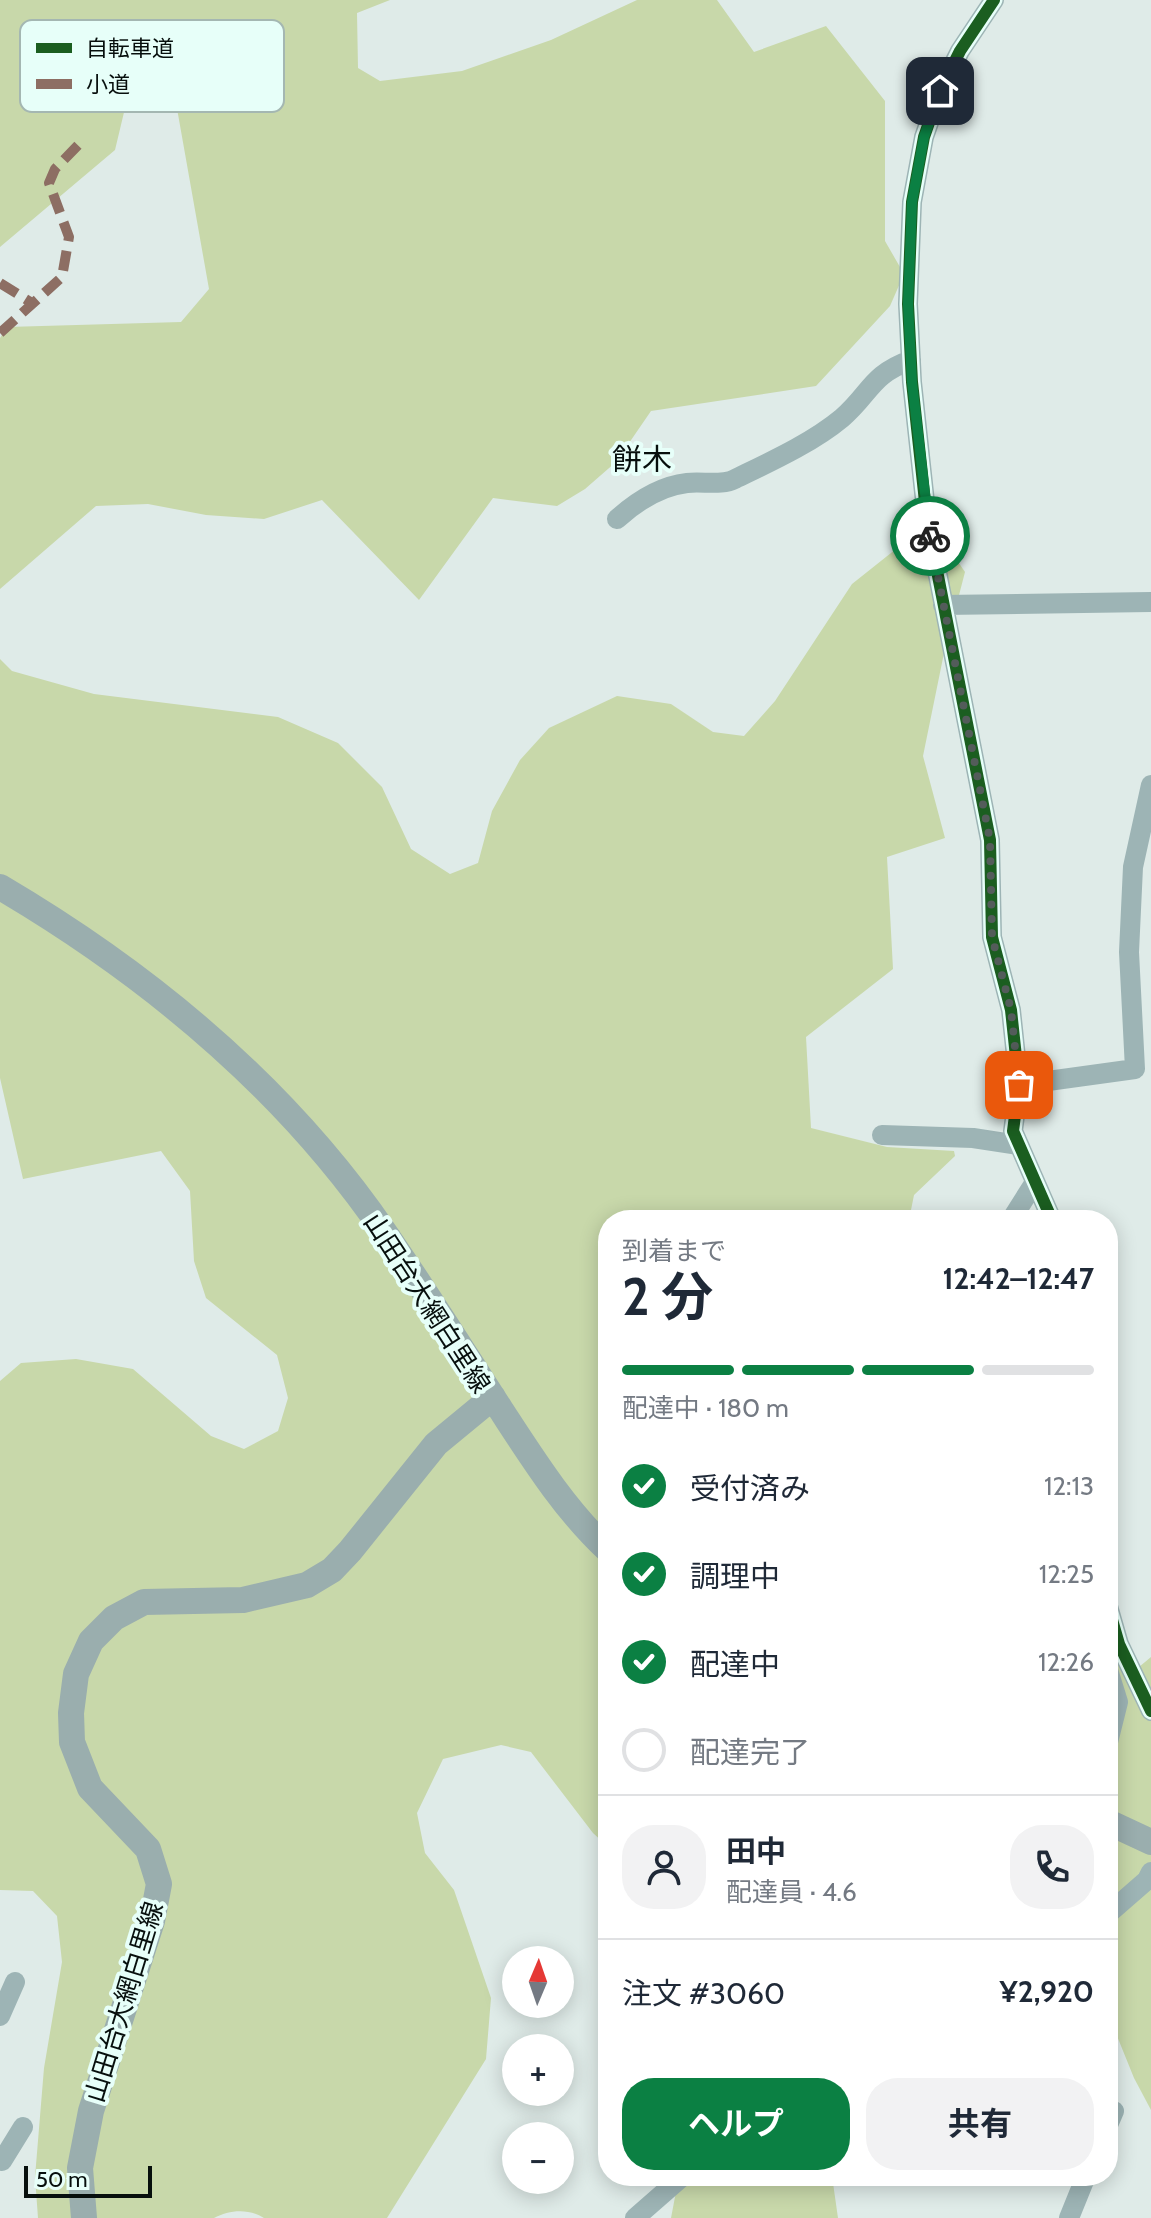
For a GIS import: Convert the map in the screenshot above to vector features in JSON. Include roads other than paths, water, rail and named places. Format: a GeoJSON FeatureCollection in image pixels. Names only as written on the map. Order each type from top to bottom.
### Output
{"type":"FeatureCollection","features":[{"type":"Feature","properties":{"kind":"main road","name":"山田台大網白里線"},"geometry":{"type":"LineString","coordinates":[[0,887],[132,973],[174,1005],[261,1083],[384,1230],[493,1397],[436,1444],[350,1551],[332,1570],[319,1578],[307,1585],[243,1600],[144,1602],[114,1618],[91,1641],[76,1674],[71,1713],[72,1742],[90,1788],[148,1849],[159,1884],[152,1921],[91,2111],[80,2168],[84,2218]]}},
{"type":"Feature","properties":{"kind":"main road"},"geometry":{"type":"LineString","coordinates":[[493,1397],[545,1477],[598,1538]]}},
{"type":"Feature","properties":{"kind":"main road"},"geometry":{"type":"LineString","coordinates":[[1118,1827],[1151,1842]]}},
{"type":"Feature","properties":{"kind":"street"},"geometry":{"type":"LineString","coordinates":[[994,0],[960,51],[940,91],[924,137],[912,202],[908,304],[927,520],[990,840],[992,937],[1011,1010],[1019,1085],[1013,1131],[1048,1210]]}},
{"type":"Feature","properties":{"kind":"street"},"geometry":{"type":"LineString","coordinates":[[617,519],[651,493],[683,483],[730,482],[776,458],[841,418],[884,372],[911,360]]}},
{"type":"Feature","properties":{"kind":"street"},"geometry":{"type":"LineString","coordinates":[[943,605],[1151,602]]}},
{"type":"Feature","properties":{"kind":"street"},"geometry":{"type":"LineString","coordinates":[[1019,1085],[1143,1068],[1129,952],[1132,881],[1151,785]]}},
{"type":"Feature","properties":{"kind":"street"},"geometry":{"type":"LineString","coordinates":[[882,1135],[973,1138],[1019,1145]]}},
{"type":"Feature","properties":{"kind":"street"},"geometry":{"type":"LineString","coordinates":[[1017,1210],[1035,1182]]}},
{"type":"Feature","properties":{"kind":"street"},"geometry":{"type":"LineString","coordinates":[[1118,1641],[1151,1711]]}},
{"type":"Feature","properties":{"kind":"street"},"geometry":{"type":"LineString","coordinates":[[1118,1905],[1147,1880],[1151,1872]]}},
{"type":"Feature","properties":{"kind":"street"},"geometry":{"type":"LineString","coordinates":[[0,2016],[15,1982]]}},
{"type":"Feature","properties":{"kind":"street"},"geometry":{"type":"LineString","coordinates":[[0,2160],[23,2127]]}},
{"type":"Feature","properties":{"kind":"street"},"geometry":{"type":"LineString","coordinates":[[635,2218],[672,2186]]}},
{"type":"Feature","properties":{"kind":"street"},"geometry":{"type":"LineString","coordinates":[[1069,2218],[1082,2186]]}},
{"type":"Feature","properties":{"kind":"district","name":"餅木"},"geometry":{"type":"Point","coordinates":[642,459]}}]}
